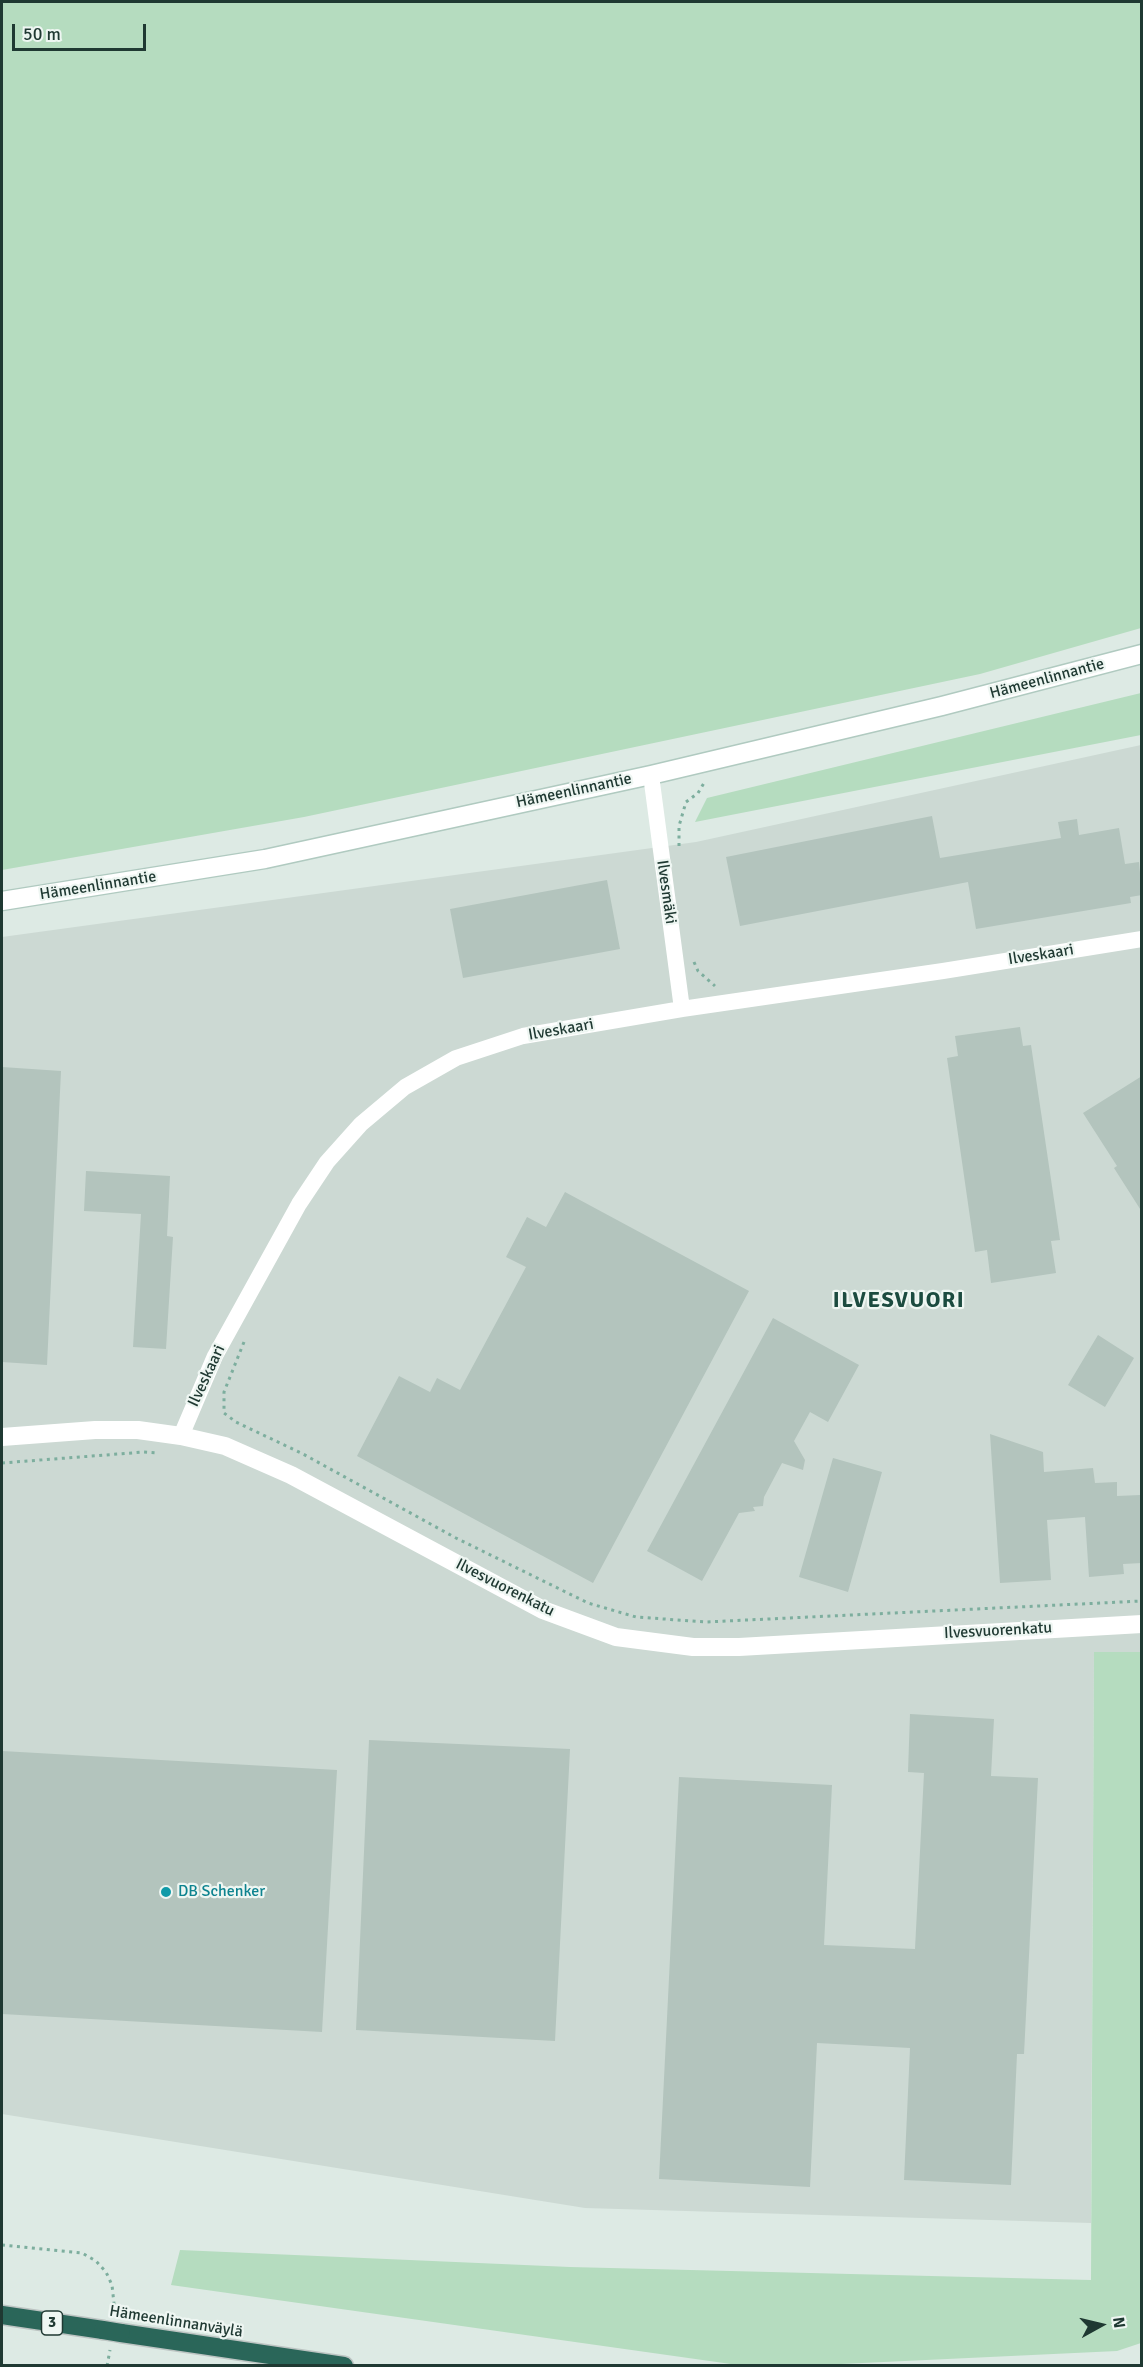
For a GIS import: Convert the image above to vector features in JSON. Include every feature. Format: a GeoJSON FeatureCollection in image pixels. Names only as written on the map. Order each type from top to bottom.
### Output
{"type":"FeatureCollection","features":[{"type":"Feature","properties":{"kind":"highway","name":"Hämeenlinnanväylä"},"geometry":{"type":"LineString","coordinates":[[2,2315],[112,2336],[344,2366]]}},
{"type":"Feature","properties":{"kind":"street","name":"Hämeenlinnantie"},"geometry":{"type":"LineString","coordinates":[[2,901],[265,859],[651,775],[942,706],[1142,654]]}},
{"type":"Feature","properties":{"kind":"street","name":"Ilvesmäki"},"geometry":{"type":"LineString","coordinates":[[651,775],[682,1009]]}},
{"type":"Feature","properties":{"kind":"street","name":"Ilveskaari"},"geometry":{"type":"LineString","coordinates":[[181,1436],[215,1356],[299,1204],[327,1162],[361,1124],[405,1088],[456,1058],[523,1036],[682,1009],[1142,939]]}},
{"type":"Feature","properties":{"kind":"street","name":"Ilvesvuorenkatu"},"geometry":{"type":"LineString","coordinates":[[2,1437],[95,1430],[138,1430],[181,1436],[225,1446],[291,1475],[543,1610],[616,1637],[693,1647],[739,1647],[1142,1624]]}},
{"type":"Feature","properties":{"kind":"path"},"geometry":{"type":"LineString","coordinates":[[679,851],[680,826],[686,802],[698,793],[704,783],[700,763]]}},
{"type":"Feature","properties":{"kind":"path"},"geometry":{"type":"LineString","coordinates":[[693,959],[698,971],[719,989],[721,1003]]}},
{"type":"Feature","properties":{"kind":"path"},"geometry":{"type":"LineString","coordinates":[[246,1338],[224,1392],[224,1413],[236,1422],[303,1454],[466,1543],[597,1606],[636,1617],[706,1622],[1142,1601]]}},
{"type":"Feature","properties":{"kind":"path"},"geometry":{"type":"LineString","coordinates":[[2,1463],[144,1452],[166,1453]]}},
{"type":"Feature","properties":{"kind":"path"},"geometry":{"type":"LineString","coordinates":[[2,2245],[82,2253],[96,2261],[106,2272],[112,2285],[116,2311]]}},
{"type":"Feature","properties":{"kind":"path"},"geometry":{"type":"LineString","coordinates":[[107,2366],[112,2336]]}},
{"type":"Feature","properties":{"kind":"shaded area"},"geometry":{"type":"Polygon","coordinates":[[[1141,745],[1142,1652],[1094,1652],[1091,2223],[585,2208],[2,2114],[2,937],[696,842],[1141,745]]]}},
{"type":"Feature","properties":{"kind":"green space"},"geometry":{"type":"Polygon","coordinates":[[[2,2],[1141,2],[1141,628],[980,674],[304,817],[2,870],[2,2]]]}},
{"type":"Feature","properties":{"kind":"green space"},"geometry":{"type":"Polygon","coordinates":[[[1141,693],[1141,735],[695,822],[707,798],[1141,693]]]}},
{"type":"Feature","properties":{"kind":"green space"},"geometry":{"type":"Polygon","coordinates":[[[1094,1652],[1141,1652],[1141,2343],[1117,2351],[820,2365],[745,2366],[171,2285],[180,2250],[570,2267],[1091,2280],[1094,1652]]]}},
{"type":"Feature","properties":{"kind":"building"},"geometry":{"type":"Polygon","coordinates":[[[932,816],[940,858],[1061,838],[1058,822],[1077,819],[1079,835],[1119,828],[1125,864],[1139,862],[1142,895],[1130,897],[1131,903],[976,929],[968,882],[740,926],[726,857],[932,816]]]}},
{"type":"Feature","properties":{"kind":"building"},"geometry":{"type":"Polygon","coordinates":[[[607,880],[620,949],[463,978],[450,909],[607,880]]]}},
{"type":"Feature","properties":{"kind":"building"},"geometry":{"type":"Polygon","coordinates":[[[1020,1027],[1023,1046],[1031,1045],[1060,1240],[1051,1241],[1056,1273],[991,1283],[987,1250],[975,1252],[947,1058],[958,1056],[955,1036],[1020,1027]]]}},
{"type":"Feature","properties":{"kind":"building"},"geometry":{"type":"Polygon","coordinates":[[[2,1067],[61,1071],[47,1365],[2,1362],[2,1067]]]}},
{"type":"Feature","properties":{"kind":"building"},"geometry":{"type":"Polygon","coordinates":[[[1142,1076],[1142,1212],[1114,1168],[1117,1166],[1083,1113],[1142,1076]]]}},
{"type":"Feature","properties":{"kind":"building"},"geometry":{"type":"Polygon","coordinates":[[[86,1171],[170,1176],[167,1236],[173,1237],[166,1349],[133,1347],[141,1214],[84,1211],[86,1171]]]}},
{"type":"Feature","properties":{"kind":"building"},"geometry":{"type":"Polygon","coordinates":[[[565,1192],[749,1291],[593,1583],[357,1456],[399,1376],[430,1392],[437,1378],[460,1390],[526,1267],[506,1257],[527,1217],[546,1227],[565,1192]]]}},
{"type":"Feature","properties":{"kind":"building"},"geometry":{"type":"Polygon","coordinates":[[[773,1318],[859,1365],[828,1422],[810,1412],[794,1441],[805,1460],[803,1470],[782,1463],[764,1497],[763,1506],[753,1507],[755,1511],[739,1513],[702,1581],[647,1551],[773,1318]]]}},
{"type":"Feature","properties":{"kind":"building"},"geometry":{"type":"Polygon","coordinates":[[[1098,1335],[1134,1358],[1105,1407],[1068,1385],[1098,1335]]]}},
{"type":"Feature","properties":{"kind":"building"},"geometry":{"type":"Polygon","coordinates":[[[990,1434],[1043,1452],[1044,1472],[1093,1468],[1095,1483],[1117,1482],[1117,1496],[1140,1495],[1142,1563],[1123,1564],[1124,1574],[1089,1577],[1085,1517],[1047,1520],[1051,1580],[1000,1583],[990,1434]]]}},
{"type":"Feature","properties":{"kind":"building"},"geometry":{"type":"Polygon","coordinates":[[[833,1458],[882,1472],[848,1592],[799,1577],[833,1458]]]}},
{"type":"Feature","properties":{"kind":"building"},"geometry":{"type":"Polygon","coordinates":[[[910,1714],[994,1719],[991,1776],[1038,1778],[1024,2054],[1017,2054],[1011,2185],[904,2180],[910,2048],[817,2043],[810,2187],[659,2179],[679,1777],[832,1785],[824,1945],[915,1949],[924,1773],[908,1772],[910,1714]]]}},
{"type":"Feature","properties":{"kind":"building"},"geometry":{"type":"Polygon","coordinates":[[[369,1740],[570,1749],[555,2041],[356,2030],[369,1740]]]}},
{"type":"Feature","properties":{"kind":"building","name":"DB Schenker"},"geometry":{"type":"Polygon","coordinates":[[[2,1751],[337,1770],[322,2032],[2,2014],[2,1751]]]}},
{"type":"Feature","properties":{"kind":"place","name":"DB Schenker"},"geometry":{"type":"Point","coordinates":[166,1892]}},
{"type":"Feature","properties":{"kind":"district","name":"ILVESVUORI"},"geometry":{"type":"Point","coordinates":[899,1301]}}]}
